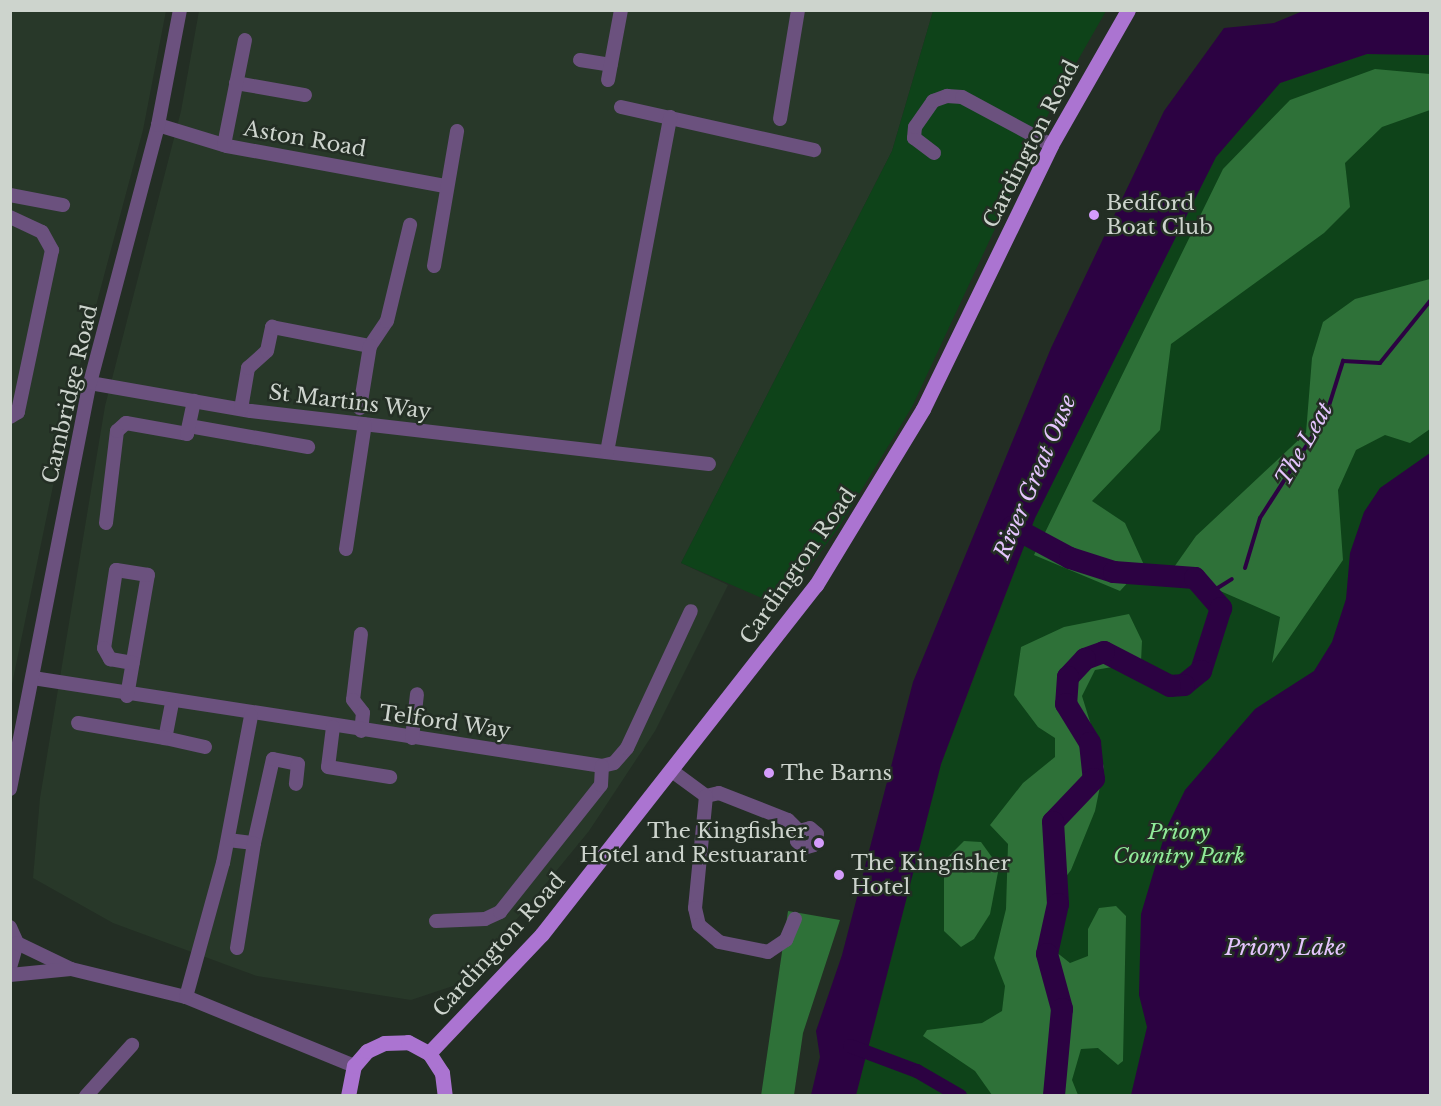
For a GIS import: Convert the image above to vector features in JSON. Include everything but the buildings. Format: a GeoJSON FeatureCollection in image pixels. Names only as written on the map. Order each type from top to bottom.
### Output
{"type":"FeatureCollection","features":[{"type":"Feature","properties":{"kind":"main road","name":"Cardington Road"},"geometry":{"type":"LineString","coordinates":[[429,1053],[542,934],[816,585],[873,498],[1051,145],[1128,10]]}},
{"type":"Feature","properties":{"kind":"main road"},"geometry":{"type":"LineString","coordinates":[[348,1095],[354,1066],[384,1043],[408,1042],[429,1053],[442,1072],[445,1095]]}},
{"type":"Feature","properties":{"kind":"street","name":"Cambridge Road"},"geometry":{"type":"LineString","coordinates":[[10,789],[90,383],[158,125],[180,10]]}},
{"type":"Feature","properties":{"kind":"street"},"geometry":{"type":"LineString","coordinates":[[608,80],[621,10]]}},
{"type":"Feature","properties":{"kind":"street"},"geometry":{"type":"LineString","coordinates":[[780,119],[798,10]]}},
{"type":"Feature","properties":{"kind":"street"},"geometry":{"type":"LineString","coordinates":[[224,145],[245,40]]}},
{"type":"Feature","properties":{"kind":"street"},"geometry":{"type":"LineString","coordinates":[[580,60],[611,65]]}},
{"type":"Feature","properties":{"kind":"street"},"geometry":{"type":"LineString","coordinates":[[236,83],[305,95]]}},
{"type":"Feature","properties":{"kind":"street"},"geometry":{"type":"LineString","coordinates":[[934,153],[914,138],[915,127],[933,101],[947,96],[962,97],[1051,145]]}},
{"type":"Feature","properties":{"kind":"street"},"geometry":{"type":"LineString","coordinates":[[621,107],[814,150]]}},
{"type":"Feature","properties":{"kind":"street"},"geometry":{"type":"LineString","coordinates":[[607,452],[670,117]]}},
{"type":"Feature","properties":{"kind":"street","name":"Aston Road"},"geometry":{"type":"LineString","coordinates":[[158,125],[224,145],[446,186]]}},
{"type":"Feature","properties":{"kind":"street"},"geometry":{"type":"LineString","coordinates":[[434,266],[457,131]]}},
{"type":"Feature","properties":{"kind":"street"},"geometry":{"type":"LineString","coordinates":[[10,195],[63,205]]}},
{"type":"Feature","properties":{"kind":"street"},"geometry":{"type":"LineString","coordinates":[[10,217],[42,232],[52,250],[18,412],[10,417]]}},
{"type":"Feature","properties":{"kind":"street"},"geometry":{"type":"LineString","coordinates":[[360,408],[370,346],[387,321],[410,225]]}},
{"type":"Feature","properties":{"kind":"street"},"geometry":{"type":"LineString","coordinates":[[241,409],[248,368],[267,351],[272,327],[370,346]]}},
{"type":"Feature","properties":{"kind":"street","name":"St Martins Way"},"geometry":{"type":"LineString","coordinates":[[90,383],[241,409],[709,464]]}},
{"type":"Feature","properties":{"kind":"street"},"geometry":{"type":"LineString","coordinates":[[106,523],[117,430],[126,423],[188,434],[194,401]]}},
{"type":"Feature","properties":{"kind":"street"},"geometry":{"type":"LineString","coordinates":[[346,549],[365,424]]}},
{"type":"Feature","properties":{"kind":"street"},"geometry":{"type":"LineString","coordinates":[[189,426],[308,447]]}},
{"type":"Feature","properties":{"kind":"street"},"geometry":{"type":"LineString","coordinates":[[127,696],[133,663],[148,575],[116,570],[104,648],[110,659],[133,663]]}},
{"type":"Feature","properties":{"kind":"street"},"geometry":{"type":"LineString","coordinates":[[436,921],[485,919],[500,912],[601,785],[602,765],[614,763],[627,748],[692,611]]}},
{"type":"Feature","properties":{"kind":"street"},"geometry":{"type":"LineString","coordinates":[[361,634],[353,700],[363,713],[361,731]]}},
{"type":"Feature","properties":{"kind":"street","name":"Telford Way"},"geometry":{"type":"LineString","coordinates":[[33,678],[251,716],[602,765]]}},
{"type":"Feature","properties":{"kind":"street"},"geometry":{"type":"LineString","coordinates":[[412,738],[417,694]]}},
{"type":"Feature","properties":{"kind":"street"},"geometry":{"type":"LineString","coordinates":[[165,738],[172,703]]}},
{"type":"Feature","properties":{"kind":"street"},"geometry":{"type":"LineString","coordinates":[[186,997],[228,840],[251,716]]}},
{"type":"Feature","properties":{"kind":"street"},"geometry":{"type":"LineString","coordinates":[[78,723],[205,747]]}},
{"type":"Feature","properties":{"kind":"street"},"geometry":{"type":"LineString","coordinates":[[333,727],[328,766],[390,777]]}},
{"type":"Feature","properties":{"kind":"street"},"geometry":{"type":"LineString","coordinates":[[237,948],[254,843],[273,759],[298,764],[296,784]]}},
{"type":"Feature","properties":{"kind":"street"},"geometry":{"type":"LineString","coordinates":[[672,771],[706,796],[719,793],[788,820],[799,831]]}},
{"type":"Feature","properties":{"kind":"street"},"geometry":{"type":"LineString","coordinates":[[706,796],[695,908],[699,925],[719,942],[768,952],[786,940],[795,919]]}},
{"type":"Feature","properties":{"kind":"street"},"geometry":{"type":"LineString","coordinates":[[228,840],[254,843]]}},
{"type":"Feature","properties":{"kind":"street"},"geometry":{"type":"LineString","coordinates":[[10,927],[17,943],[10,968]]}},
{"type":"Feature","properties":{"kind":"street"},"geometry":{"type":"LineString","coordinates":[[17,943],[71,969],[186,997],[354,1066]]}},
{"type":"Feature","properties":{"kind":"street"},"geometry":{"type":"LineString","coordinates":[[10,975],[71,969]]}},
{"type":"Feature","properties":{"kind":"street"},"geometry":{"type":"LineString","coordinates":[[86,1095],[132,1045]]}},
{"type":"Feature","properties":{"kind":"shaded area"},"geometry":{"type":"Polygon","coordinates":[[[11,11],[166,11],[143,130],[71,399],[11,689],[11,11]]]}},
{"type":"Feature","properties":{"kind":"shaded area"},"geometry":{"type":"Polygon","coordinates":[[[199,11],[933,11],[892,151],[681,563],[728,585],[655,731],[589,831],[465,982],[411,1000],[257,976],[113,923],[33,878],[40,798],[105,406],[181,111],[199,11]]]}},
{"type":"Feature","properties":{"kind":"green space"},"geometry":{"type":"Polygon","coordinates":[[[933,11],[1106,11],[1054,102],[912,407],[839,527],[780,606],[681,563],[892,151],[933,11]]]}},
{"type":"Feature","properties":{"kind":"green space","name":"Priory Country Park"},"geometry":{"type":"Polygon","coordinates":[[[1367,54],[1430,55],[1430,1095],[856,1096],[941,764],[1035,518],[1139,303],[1216,157],[1280,83],[1367,54]]]}},
{"type":"Feature","properties":{"kind":"green space"},"geometry":{"type":"Polygon","coordinates":[[[1375,69],[1430,74],[1430,110],[1382,127],[1345,163],[1350,207],[1324,233],[1171,344],[1160,430],[1092,501],[1125,523],[1144,565],[1120,591],[1034,555],[1223,169],[1290,100],[1375,69]]]}},
{"type":"Feature","properties":{"kind":"green space"},"geometry":{"type":"Polygon","coordinates":[[[1430,279],[1430,429],[1410,443],[1385,435],[1356,450],[1338,490],[1343,560],[1272,663],[1280,617],[1172,570],[1196,536],[1306,433],[1312,358],[1323,322],[1355,299],[1430,279]]]}},
{"type":"Feature","properties":{"kind":"green space"},"geometry":{"type":"Polygon","coordinates":[[[1129,614],[1142,641],[1141,662],[1095,670],[1082,696],[1104,767],[1095,811],[1071,870],[1053,894],[1041,940],[1070,963],[1088,956],[1088,929],[1099,908],[1116,906],[1126,916],[1123,1061],[1118,1065],[1098,1048],[1081,1049],[1072,1080],[1078,1095],[992,1095],[975,1071],[923,1036],[927,1030],[982,1023],[1002,1011],[1005,986],[994,958],[1006,909],[1008,844],[990,825],[1023,783],[1055,757],[1055,738],[1038,727],[1014,695],[1021,647],[1064,627],[1129,614]]]}},
{"type":"Feature","properties":{"kind":"green space"},"geometry":{"type":"Polygon","coordinates":[[[964,841],[981,842],[999,867],[990,914],[974,939],[961,947],[944,931],[944,861],[964,841]]]}},
{"type":"Feature","properties":{"kind":"green space"},"geometry":{"type":"Polygon","coordinates":[[[788,911],[840,920],[803,1033],[794,1095],[761,1096],[788,911]]]}},
{"type":"Feature","properties":{"kind":"water","name":"River Great Ouse"},"geometry":{"type":"Polygon","coordinates":[[[1303,11],[1430,11],[1430,55],[1367,54],[1280,83],[1216,157],[1035,518],[982,655],[941,764],[856,1095],[811,1095],[820,1057],[816,1031],[842,955],[913,682],[1051,348],[1164,111],[1224,28],[1274,23],[1303,11]]]}},
{"type":"Feature","properties":{"kind":"water","name":"Priory Lake"},"geometry":{"type":"Polygon","coordinates":[[[1430,453],[1430,1095],[1131,1095],[1147,1027],[1139,995],[1141,914],[1167,827],[1185,790],[1255,709],[1314,671],[1332,642],[1346,599],[1350,553],[1364,512],[1380,488],[1430,453]]]}},
{"type":"Feature","properties":{"kind":"waterway","name":"The Leat"},"geometry":{"type":"LineString","coordinates":[[1245,568],[1260,518],[1326,415],[1343,361],[1380,363],[1430,301]]}},
{"type":"Feature","properties":{"kind":"waterway","name":"River Great Ouse"},"geometry":{"type":"LineString","coordinates":[[1012,527],[1070,558],[1114,572],[1195,578],[1221,608],[1201,671],[1184,685],[1170,686],[1104,652],[1085,659],[1068,677],[1066,704],[1090,743],[1094,779],[1053,822],[1058,904],[1047,954],[1062,1009],[1054,1096]]}},
{"type":"Feature","properties":{"kind":"waterway"},"geometry":{"type":"LineString","coordinates":[[1208,594],[1232,579]]}},
{"type":"Feature","properties":{"kind":"waterway"},"geometry":{"type":"LineString","coordinates":[[850,1046],[917,1071],[960,1096]]}},
{"type":"Feature","properties":{"kind":"place","name":"Bedford Boat Club"},"geometry":{"type":"Point","coordinates":[1094,215]}},
{"type":"Feature","properties":{"kind":"place","name":"The Barns"},"geometry":{"type":"Point","coordinates":[769,773]}},
{"type":"Feature","properties":{"kind":"place","name":"The Kingfisher Hotel and Restuarant"},"geometry":{"type":"Point","coordinates":[819,843]}},
{"type":"Feature","properties":{"kind":"place","name":"The Kingfisher Hotel"},"geometry":{"type":"Point","coordinates":[839,875]}}]}
